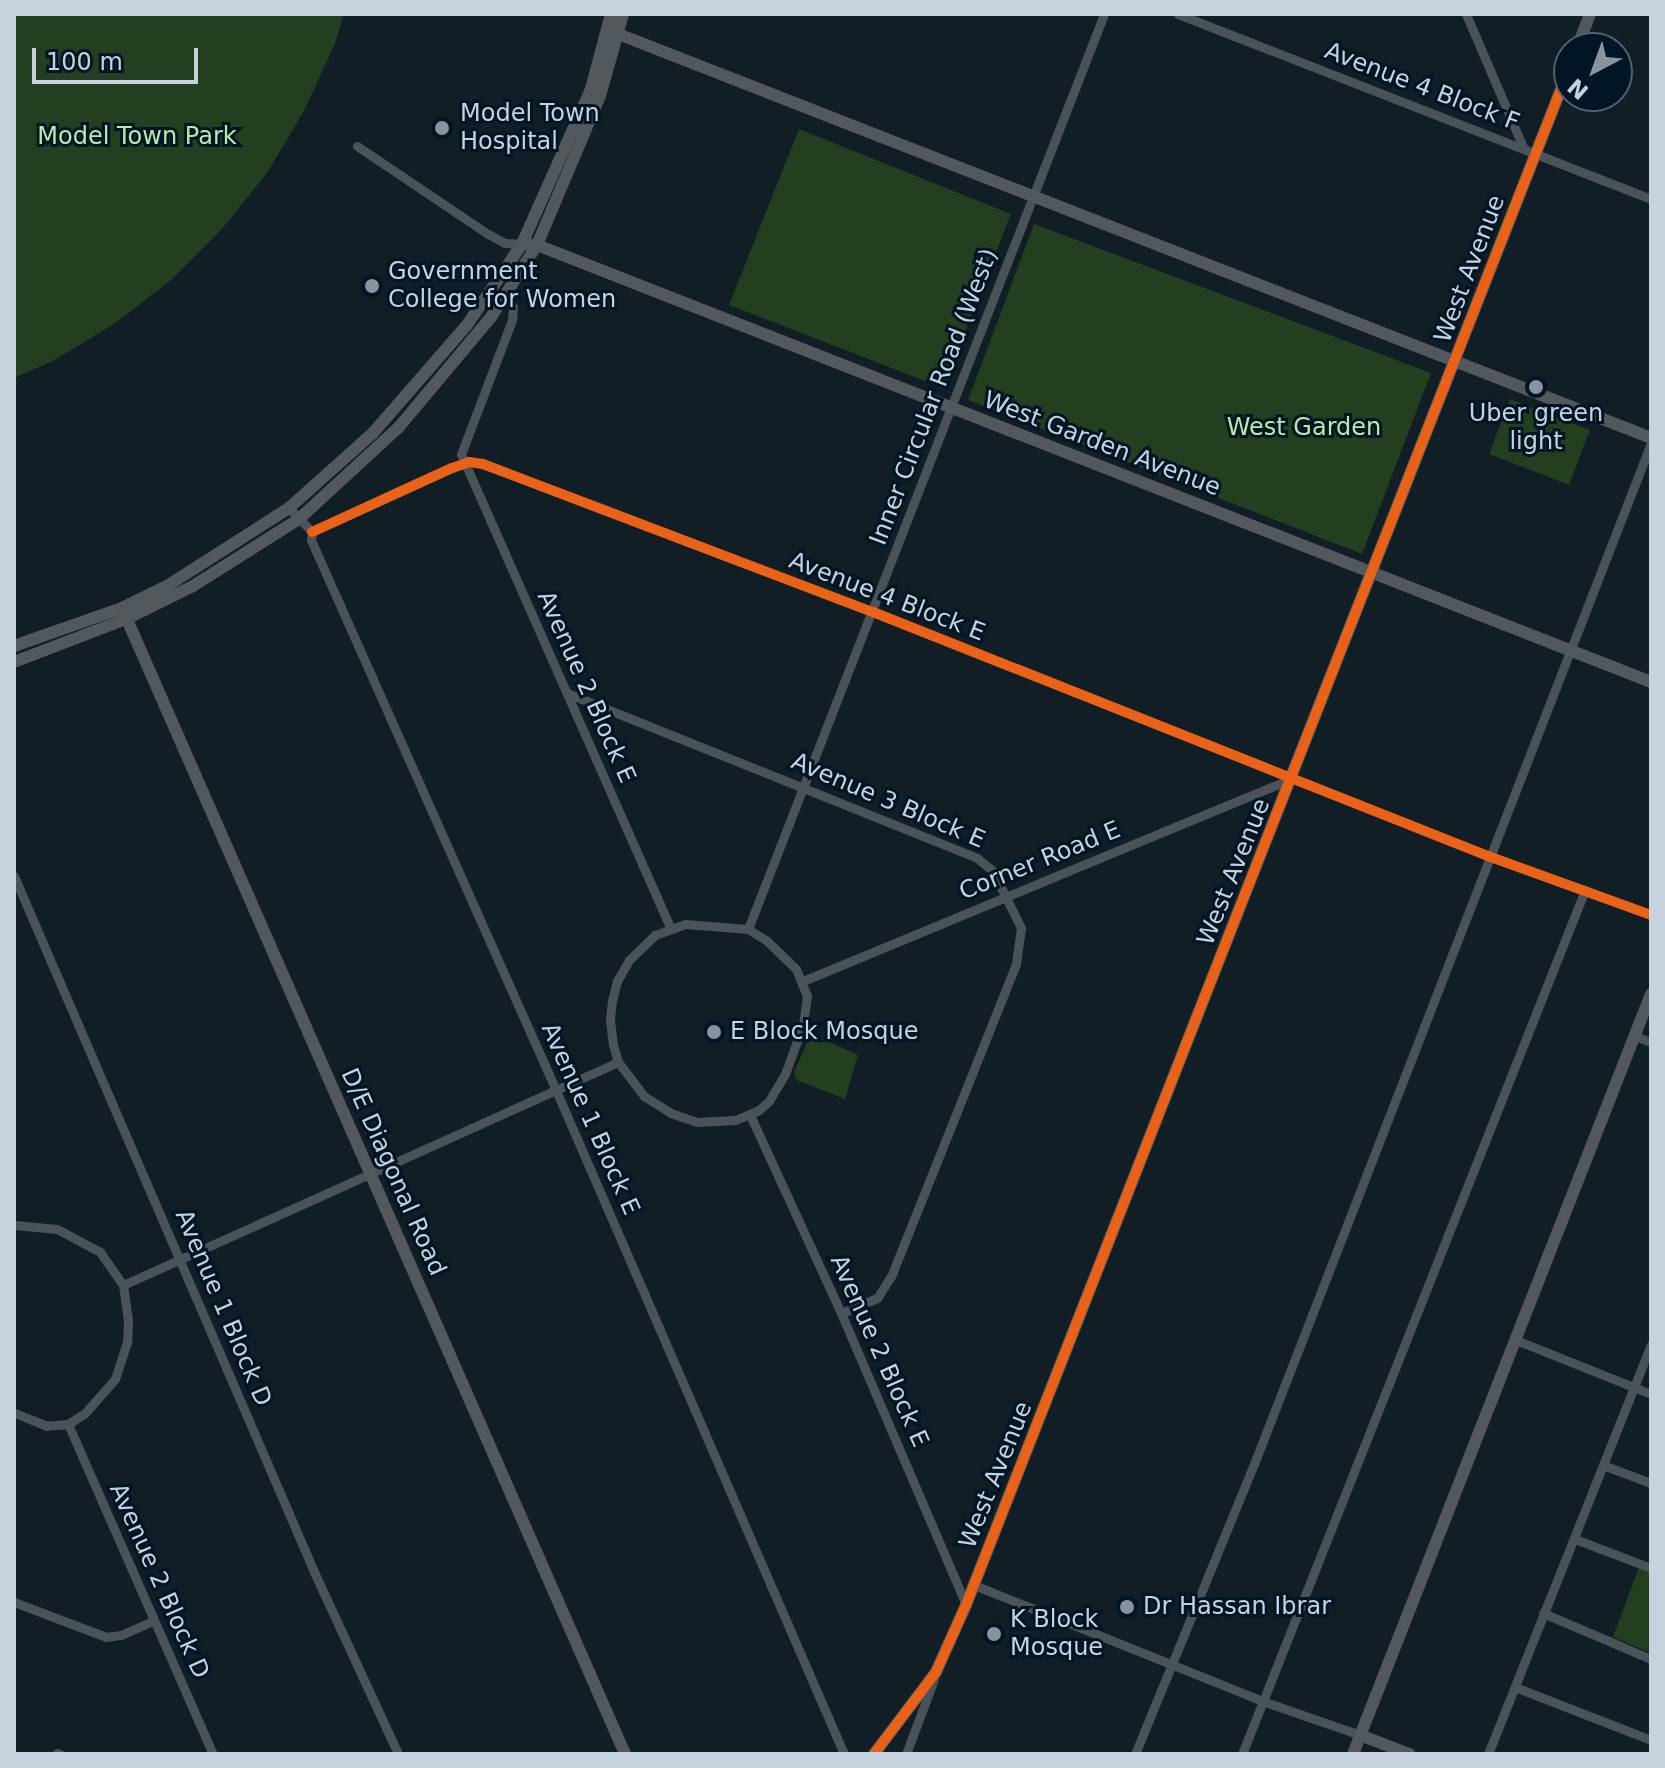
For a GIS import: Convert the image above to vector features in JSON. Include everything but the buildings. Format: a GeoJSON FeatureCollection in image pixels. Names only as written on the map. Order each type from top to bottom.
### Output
{"type":"FeatureCollection","features":[{"type":"Feature","properties":{"kind":"street"},"geometry":{"type":"LineString","coordinates":[[14,662],[193,586],[299,519],[399,427],[505,299],[537,245],[580,149],[613,32],[611,14]]}},
{"type":"Feature","properties":{"kind":"street"},"geometry":{"type":"LineString","coordinates":[[14,646],[124,613],[167,586],[289,508],[351,455],[408,397],[467,325],[522,244],[623,14]]}},
{"type":"Feature","properties":{"kind":"street","name":"Inner Circular Road (West)"},"geometry":{"type":"LineString","coordinates":[[748,929],[1104,14]]}},
{"type":"Feature","properties":{"kind":"street","name":"Avenue 4 Block F"},"geometry":{"type":"LineString","coordinates":[[1178,14],[1651,199]]}},
{"type":"Feature","properties":{"kind":"street"},"geometry":{"type":"LineString","coordinates":[[1466,14],[1523,147]]}},
{"type":"Feature","properties":{"kind":"street"},"geometry":{"type":"LineString","coordinates":[[613,32],[1651,440],[1254,1464],[1135,1754]]}},
{"type":"Feature","properties":{"kind":"street","name":"West Avenue"},"geometry":{"type":"LineString","coordinates":[[874,1754],[936,1672],[966,1605],[1553,110]]}},
{"type":"Feature","properties":{"kind":"street"},"geometry":{"type":"LineString","coordinates":[[357,146],[488,234],[505,243],[522,244]]}},
{"type":"Feature","properties":{"kind":"street","name":"West Garden Avenue"},"geometry":{"type":"LineString","coordinates":[[522,244],[537,245],[1651,682]]}},
{"type":"Feature","properties":{"kind":"street"},"geometry":{"type":"LineString","coordinates":[[312,532],[464,463],[460,447],[512,320],[513,307],[505,299]]}},
{"type":"Feature","properties":{"kind":"street","name":"Avenue 4 Block E"},"geometry":{"type":"LineString","coordinates":[[464,463],[483,464],[873,612],[1488,856],[1651,915]]}},
{"type":"Feature","properties":{"kind":"street","name":"Avenue 2 Block E"},"geometry":{"type":"LineString","coordinates":[[464,463],[670,927]]}},
{"type":"Feature","properties":{"kind":"street","name":"Avenue 1 Block E"},"geometry":{"type":"LineString","coordinates":[[289,508],[312,532],[311,540],[555,1088],[844,1754]]}},
{"type":"Feature","properties":{"kind":"street","name":"D/E Diagonal Road"},"geometry":{"type":"LineString","coordinates":[[124,613],[625,1754]]}},
{"type":"Feature","properties":{"kind":"street","name":"Avenue 3 Block E"},"geometry":{"type":"LineString","coordinates":[[567,693],[986,863],[1021,928],[1016,964],[887,1284],[877,1298],[841,1313]]}},
{"type":"Feature","properties":{"kind":"street","name":"Corner Road E"},"geometry":{"type":"LineString","coordinates":[[803,981],[1293,778]]}},
{"type":"Feature","properties":{"kind":"street","name":"Avenue 1 Block D"},"geometry":{"type":"LineString","coordinates":[[14,876],[315,1574],[398,1754]]}},
{"type":"Feature","properties":{"kind":"street"},"geometry":{"type":"LineString","coordinates":[[1242,1754],[1585,890]]}},
{"type":"Feature","properties":{"kind":"street"},"geometry":{"type":"LineString","coordinates":[[703,924],[748,929],[785,956],[803,981],[807,1005],[796,1049],[769,1101],[750,1115],[718,1123],[697,1122],[671,1113],[644,1096],[618,1062],[610,1019],[617,981],[640,948],[670,927],[703,924]]}},
{"type":"Feature","properties":{"kind":"street"},"geometry":{"type":"LineString","coordinates":[[1353,1754],[1651,994]]}},
{"type":"Feature","properties":{"kind":"street"},"geometry":{"type":"LineString","coordinates":[[1635,1036],[1651,1042]]}},
{"type":"Feature","properties":{"kind":"street"},"geometry":{"type":"LineString","coordinates":[[123,1285],[369,1171],[618,1062]]}},
{"type":"Feature","properties":{"kind":"street","name":"Avenue 2 Block E"},"geometry":{"type":"LineString","coordinates":[[750,1115],[841,1313],[966,1605]]}},
{"type":"Feature","properties":{"kind":"street"},"geometry":{"type":"LineString","coordinates":[[14,1225],[57,1229],[85,1241],[100,1252],[123,1285],[127,1342],[115,1379],[94,1405],[68,1424],[47,1426],[14,1413]]}},
{"type":"Feature","properties":{"kind":"street"},"geometry":{"type":"LineString","coordinates":[[1516,1340],[1651,1394]]}},
{"type":"Feature","properties":{"kind":"street"},"geometry":{"type":"LineString","coordinates":[[1488,1754],[1651,1345]]}},
{"type":"Feature","properties":{"kind":"street","name":"Avenue 2 Block D"},"geometry":{"type":"LineString","coordinates":[[68,1424],[213,1754]]}},
{"type":"Feature","properties":{"kind":"street"},"geometry":{"type":"LineString","coordinates":[[1603,1465],[1651,1483]]}},
{"type":"Feature","properties":{"kind":"street"},"geometry":{"type":"LineString","coordinates":[[1575,1539],[1651,1568]]}},
{"type":"Feature","properties":{"kind":"street"},"geometry":{"type":"LineString","coordinates":[[974,1585],[1262,1701],[1409,1754]]}},
{"type":"Feature","properties":{"kind":"street"},"geometry":{"type":"LineString","coordinates":[[14,1602],[106,1637],[121,1635],[154,1620]]}},
{"type":"Feature","properties":{"kind":"street"},"geometry":{"type":"LineString","coordinates":[[1543,1613],[1651,1659]]}},
{"type":"Feature","properties":{"kind":"street"},"geometry":{"type":"LineString","coordinates":[[906,1754],[936,1672]]}},
{"type":"Feature","properties":{"kind":"street"},"geometry":{"type":"LineString","coordinates":[[1515,1687],[1651,1740]]}},
{"type":"Feature","properties":{"kind":"green space","name":"Model Town Park"},"geometry":{"type":"Polygon","coordinates":[[[14,14],[344,14],[334,46],[304,111],[267,173],[222,229],[171,280],[114,324],[53,361],[14,378],[14,14]]]}},
{"type":"Feature","properties":{"kind":"green space"},"geometry":{"type":"Polygon","coordinates":[[[799,129],[1011,214],[943,388],[729,305],[799,129]]]}},
{"type":"Feature","properties":{"kind":"green space","name":"West Garden"},"geometry":{"type":"Polygon","coordinates":[[[1034,224],[1431,373],[1362,554],[968,400],[1034,224]]]}},
{"type":"Feature","properties":{"kind":"green space"},"geometry":{"type":"Polygon","coordinates":[[[1510,399],[1590,430],[1569,485],[1489,454],[1510,399]]]}},
{"type":"Feature","properties":{"kind":"green space"},"geometry":{"type":"Polygon","coordinates":[[[811,1034],[858,1055],[845,1099],[796,1080],[794,1072],[811,1034]]]}},
{"type":"Feature","properties":{"kind":"green space"},"geometry":{"type":"Polygon","coordinates":[[[1639,1567],[1651,1572],[1651,1653],[1613,1637],[1639,1567]]]}},
{"type":"Feature","properties":{"kind":"cycle path"},"geometry":{"type":"LineString","coordinates":[[874,1754],[936,1672],[966,1605],[1553,110]]}},
{"type":"Feature","properties":{"kind":"cycle path"},"geometry":{"type":"LineString","coordinates":[[312,532],[452,468],[469,462],[483,464],[873,612],[1488,856],[1651,915]]}},
{"type":"Feature","properties":{"kind":"place","name":"Model Town Hospital"},"geometry":{"type":"Point","coordinates":[442,128]}},
{"type":"Feature","properties":{"kind":"place","name":"Government College for Women"},"geometry":{"type":"Point","coordinates":[372,286]}},
{"type":"Feature","properties":{"kind":"place","name":"Uber green light"},"geometry":{"type":"Point","coordinates":[1536,387]}},
{"type":"Feature","properties":{"kind":"place","name":"E Block Mosque"},"geometry":{"type":"Point","coordinates":[714,1032]}},
{"type":"Feature","properties":{"kind":"place","name":"Dr Hassan Ibrar"},"geometry":{"type":"Point","coordinates":[1127,1607]}},
{"type":"Feature","properties":{"kind":"place","name":"K Block Mosque"},"geometry":{"type":"Point","coordinates":[994,1634]}}]}
